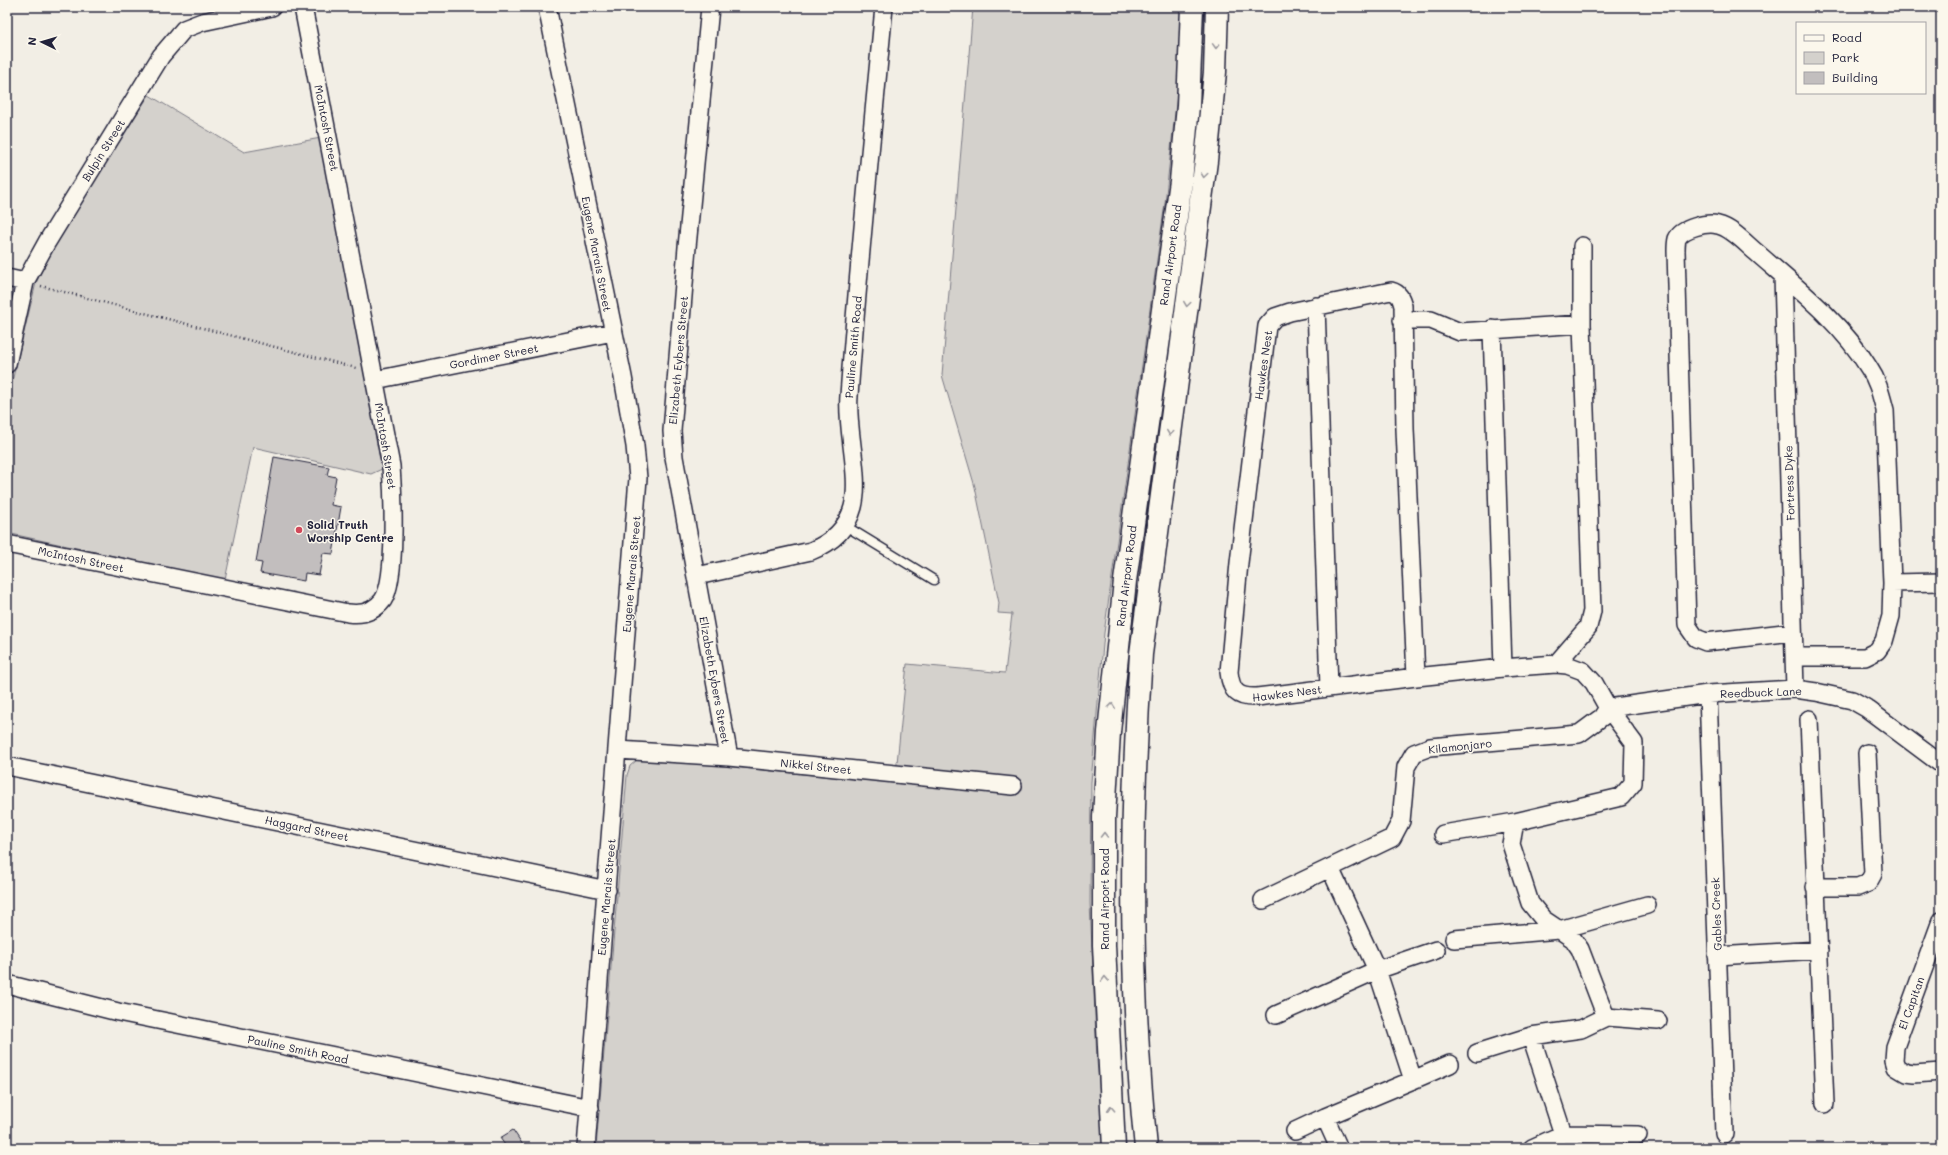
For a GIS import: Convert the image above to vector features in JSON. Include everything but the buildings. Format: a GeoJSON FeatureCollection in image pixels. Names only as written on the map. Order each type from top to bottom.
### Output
{"type":"FeatureCollection","features":[{"type":"Feature","properties":{"kind":"main road","name":"Rand Airport Road"},"geometry":{"type":"LineString","coordinates":[[1114,1148],[1104,944],[1104,817],[1109,732],[1125,581],[1181,181],[1188,106],[1192,7]]}},
{"type":"Feature","properties":{"kind":"main road","name":"Rand Airport Road"},"geometry":{"type":"LineString","coordinates":[[1146,1148],[1136,1033],[1132,924],[1132,826],[1136,721],[1141,654],[1206,161],[1215,72],[1218,7]]}},
{"type":"Feature","properties":{"kind":"street","name":"Bulpin Street"},"geometry":{"type":"LineString","coordinates":[[7,364],[25,282],[78,191],[161,56],[184,29],[194,25],[272,7]]}},
{"type":"Feature","properties":{"kind":"street","name":"McIntosh Street"},"geometry":{"type":"LineString","coordinates":[[7,544],[348,613],[357,614],[368,612],[383,599],[388,588],[393,526],[391,466],[303,7]]}},
{"type":"Feature","properties":{"kind":"street","name":"Eugene Marais Street"},"geometry":{"type":"LineString","coordinates":[[547,7],[633,432],[638,478],[586,1148]]}},
{"type":"Feature","properties":{"kind":"street","name":"Elizabeth Eybers Street"},"geometry":{"type":"LineString","coordinates":[[710,7],[672,417],[674,456],[729,757]]}},
{"type":"Feature","properties":{"kind":"street","name":"Pauline Smith Road"},"geometry":{"type":"LineString","coordinates":[[697,576],[811,551],[834,538],[844,525],[853,507],[855,491],[848,397],[884,7]]}},
{"type":"Feature","properties":{"kind":"street"},"geometry":{"type":"LineString","coordinates":[[1793,632],[1706,642],[1696,638],[1687,625],[1676,251],[1677,239],[1684,232],[1695,226],[1718,225],[1733,233],[1831,319],[1869,367],[1879,387],[1885,410],[1892,583],[1891,616],[1884,641],[1877,651],[1865,657],[1796,657]]}},
{"type":"Feature","properties":{"kind":"street"},"geometry":{"type":"LineString","coordinates":[[1556,664],[1588,627],[1592,611],[1582,324],[1582,246]]}},
{"type":"Feature","properties":{"kind":"street","name":"Fortress Dyke"},"geometry":{"type":"LineString","coordinates":[[1783,276],[1793,632],[1796,657],[1795,690]]}},
{"type":"Feature","properties":{"kind":"street"},"geometry":{"type":"LineString","coordinates":[[7,278],[25,282]]}},
{"type":"Feature","properties":{"kind":"street","name":"Hawkes Nest"},"geometry":{"type":"LineString","coordinates":[[1416,677],[1402,320],[1403,306],[1396,292],[1391,291],[1316,306],[1275,317],[1267,326],[1239,563],[1229,672],[1230,685],[1237,694],[1246,698],[1503,668],[1556,664],[1567,665],[1583,671],[1594,683],[1608,708],[1634,743],[1633,783],[1621,797],[1515,822],[1443,834]]}},
{"type":"Feature","properties":{"kind":"street"},"geometry":{"type":"LineString","coordinates":[[1316,306],[1329,688]]}},
{"type":"Feature","properties":{"kind":"street"},"geometry":{"type":"LineString","coordinates":[[1402,320],[1431,320],[1460,332],[1582,324]]}},
{"type":"Feature","properties":{"kind":"street"},"geometry":{"type":"LineString","coordinates":[[1492,329],[1503,668]]}},
{"type":"Feature","properties":{"kind":"street","name":"Gordimer Street"},"geometry":{"type":"LineString","coordinates":[[374,376],[613,332]]}},
{"type":"Feature","properties":{"kind":"street"},"geometry":{"type":"LineString","coordinates":[[1892,583],[1941,582]]}},
{"type":"Feature","properties":{"kind":"street","name":"Reedbuck Lane"},"geometry":{"type":"LineString","coordinates":[[1608,708],[1708,694],[1795,690],[1852,700],[1882,719],[1941,764]]}},
{"type":"Feature","properties":{"kind":"street","name":"Gables Creek"},"geometry":{"type":"LineString","coordinates":[[1708,694],[1724,1134]]}},
{"type":"Feature","properties":{"kind":"street","name":"Kilamonjaro"},"geometry":{"type":"LineString","coordinates":[[1263,900],[1392,838],[1401,822],[1406,766],[1414,753],[1430,747],[1579,734],[1602,718],[1608,708]]}},
{"type":"Feature","properties":{"kind":"street"},"geometry":{"type":"LineString","coordinates":[[1809,719],[1825,1104]]}},
{"type":"Feature","properties":{"kind":"street","name":"Nikkel Street"},"geometry":{"type":"LineString","coordinates":[[618,750],[729,757],[1013,786]]}},
{"type":"Feature","properties":{"kind":"street"},"geometry":{"type":"LineString","coordinates":[[1815,887],[1858,887],[1868,883],[1872,874],[1867,753]]}},
{"type":"Feature","properties":{"kind":"street","name":"Haggard Street"},"geometry":{"type":"LineString","coordinates":[[7,766],[607,890]]}},
{"type":"Feature","properties":{"kind":"street"},"geometry":{"type":"LineString","coordinates":[[1515,822],[1512,844],[1530,903],[1543,919],[1573,939],[1580,949],[1606,1017]]}},
{"type":"Feature","properties":{"kind":"street"},"geometry":{"type":"LineString","coordinates":[[1330,868],[1377,970],[1413,1080]]}},
{"type":"Feature","properties":{"kind":"street"},"geometry":{"type":"LineString","coordinates":[[1454,939],[1560,930],[1647,905]]}},
{"type":"Feature","properties":{"kind":"street","name":"El Capitan"},"geometry":{"type":"LineString","coordinates":[[1941,921],[1895,1047],[1894,1060],[1896,1067],[1906,1073],[1914,1074],[1941,1072]]}},
{"type":"Feature","properties":{"kind":"street"},"geometry":{"type":"LineString","coordinates":[[1276,1015],[1377,970],[1436,950]]}},
{"type":"Feature","properties":{"kind":"street"},"geometry":{"type":"LineString","coordinates":[[1718,956],[1819,950]]}},
{"type":"Feature","properties":{"kind":"street","name":"Pauline Smith Road"},"geometry":{"type":"LineString","coordinates":[[7,984],[118,1012],[590,1108]]}},
{"type":"Feature","properties":{"kind":"street"},"geometry":{"type":"LineString","coordinates":[[1477,1053],[1531,1036],[1581,1029],[1606,1017],[1658,1021]]}},
{"type":"Feature","properties":{"kind":"street"},"geometry":{"type":"LineString","coordinates":[[1531,1036],[1563,1134]]}},
{"type":"Feature","properties":{"kind":"street"},"geometry":{"type":"LineString","coordinates":[[1294,1131],[1450,1064]]}},
{"type":"Feature","properties":{"kind":"street"},"geometry":{"type":"LineString","coordinates":[[1325,1117],[1339,1148]]}},
{"type":"Feature","properties":{"kind":"street"},"geometry":{"type":"LineString","coordinates":[[1532,1148],[1563,1134],[1638,1135]]}},
{"type":"Feature","properties":{"kind":"lane"},"geometry":{"type":"LineString","coordinates":[[844,525],[934,580]]}},
{"type":"Feature","properties":{"kind":"path"},"geometry":{"type":"LineString","coordinates":[[25,282],[374,376]]}},
{"type":"Feature","properties":{"kind":"green space"},"geometry":{"type":"Polygon","coordinates":[[[973,7],[1181,7],[1179,76],[1165,203],[1104,633],[1091,782],[1090,903],[1097,1061],[1105,1148],[596,1148],[627,775],[630,766],[637,760],[660,760],[895,783],[907,664],[1005,673],[1012,614],[998,613],[999,603],[975,487],[942,375],[973,7]]]}},
{"type":"Feature","properties":{"kind":"green space"},"geometry":{"type":"Polygon","coordinates":[[[149,95],[244,152],[321,138],[382,469],[371,474],[253,447],[225,580],[7,533],[7,402],[36,283],[55,243],[149,95]]]}},
{"type":"Feature","properties":{"kind":"place","name":"Solid Truth Worship Centre"},"geometry":{"type":"Point","coordinates":[299,530]}}]}
